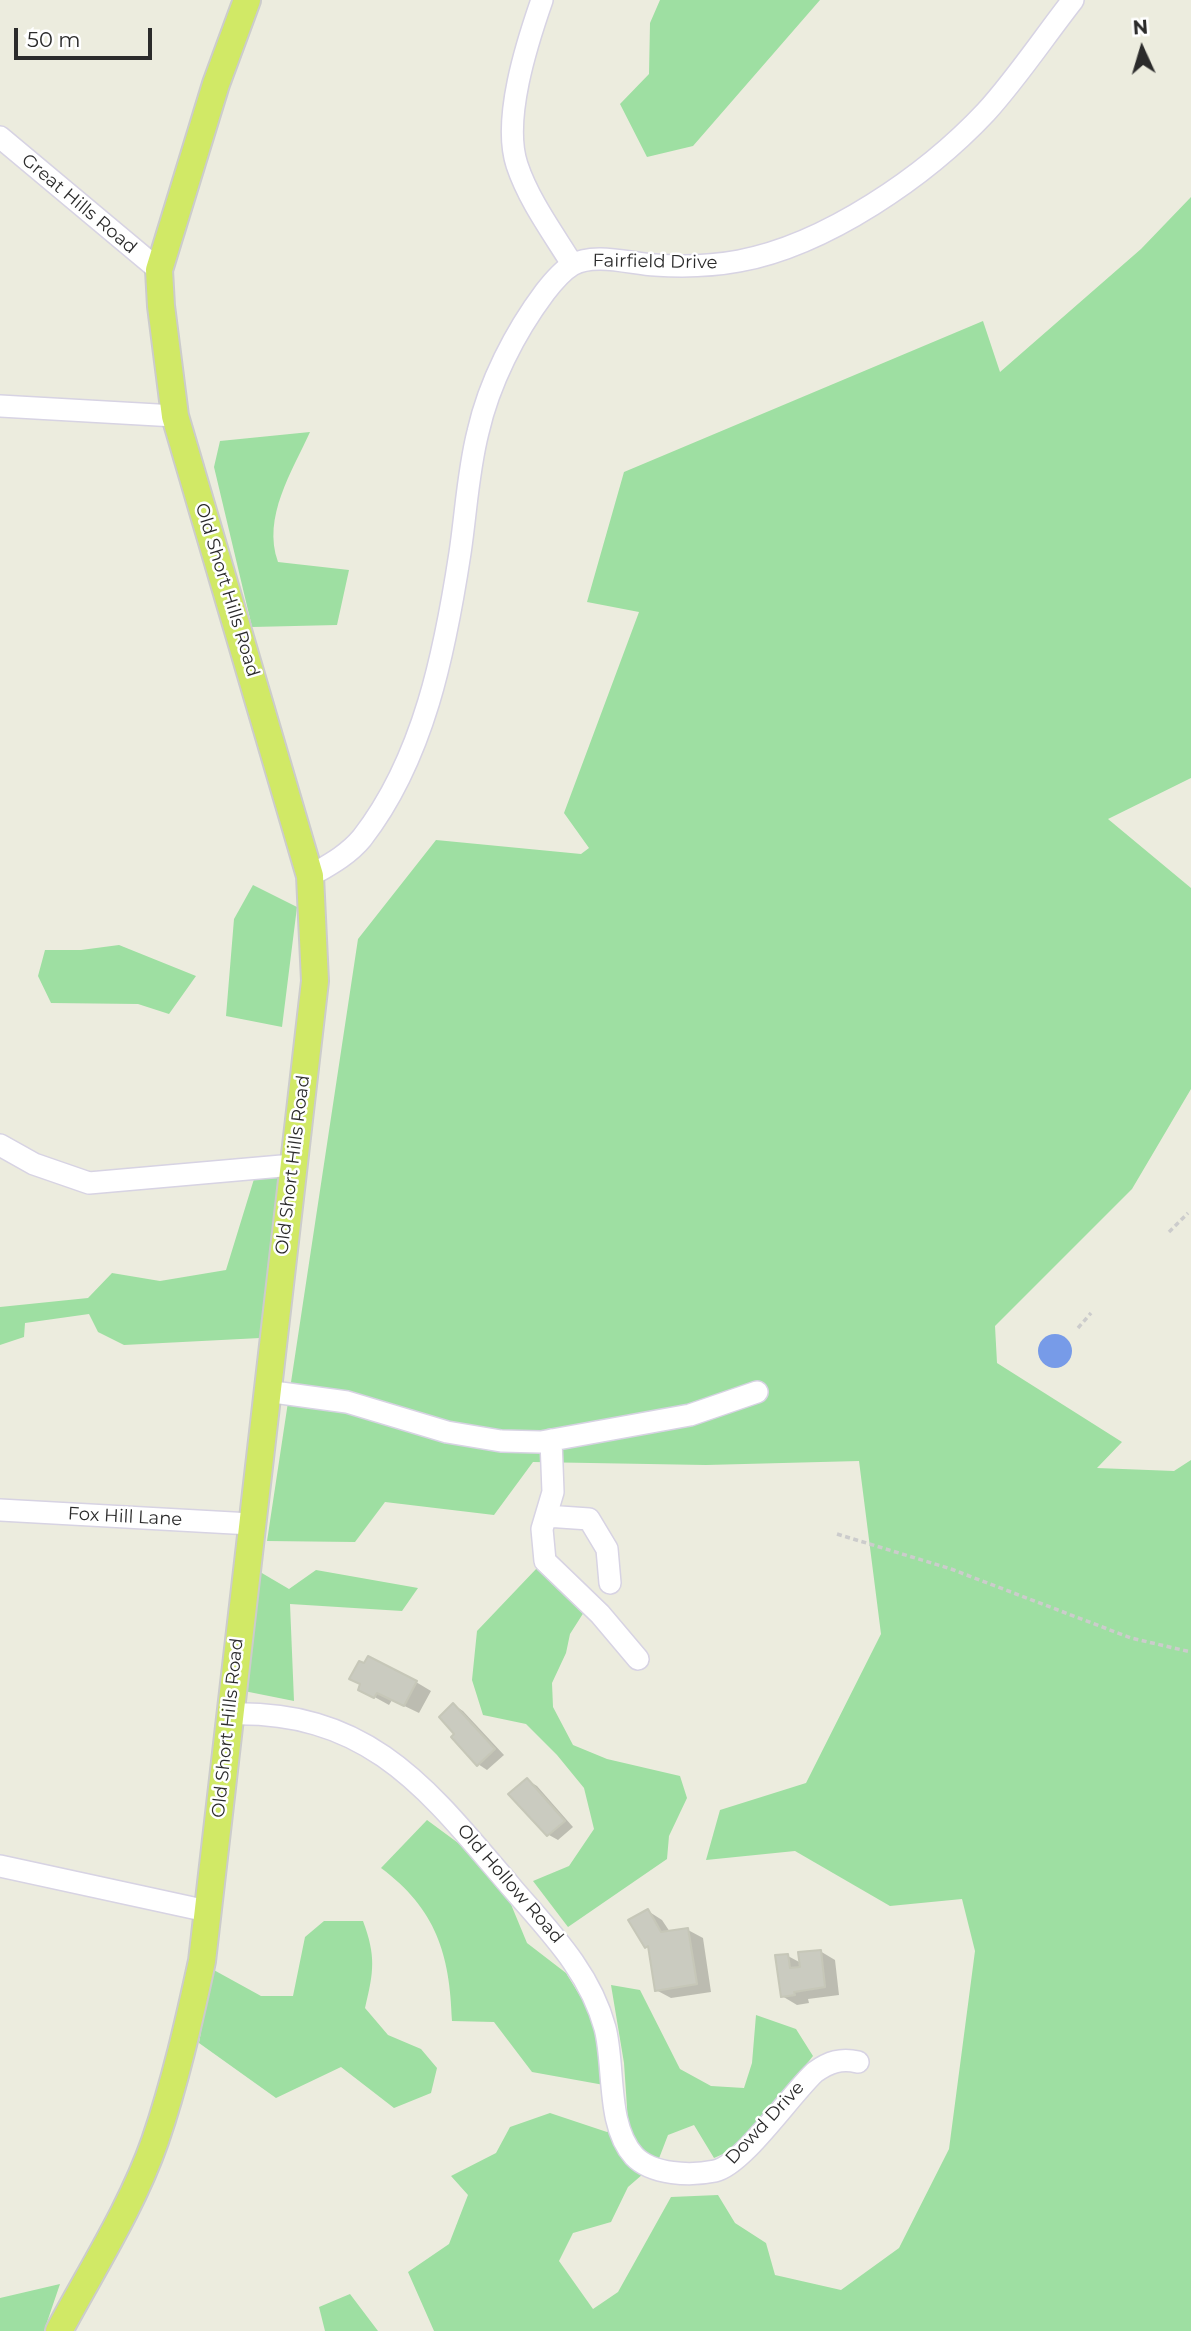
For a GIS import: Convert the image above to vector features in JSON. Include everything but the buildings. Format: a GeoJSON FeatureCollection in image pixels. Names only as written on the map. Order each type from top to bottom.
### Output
{"type":"FeatureCollection","features":[{"type":"Feature","properties":{"kind":"main road","name":"Old Short Hills Road"},"geometry":{"type":"LineString","coordinates":[[59,2331],[128,2203],[155,2143],[202,1961],[250,1524],[315,981],[310,876],[175,416],[159,270],[216,84],[247,0]]}},
{"type":"Feature","properties":{"kind":"street"},"geometry":{"type":"LineString","coordinates":[[542,0],[527,43],[516,104],[516,162],[542,217],[572,264]]}},
{"type":"Feature","properties":{"kind":"street","name":"Fairfield Drive"},"geometry":{"type":"LineString","coordinates":[[310,876],[336,861],[361,839],[407,759],[420,730],[436,671],[460,555],[472,460],[487,401],[499,370],[545,293],[572,264],[606,260],[680,266],[740,261],[806,240],[857,214],[946,148],[986,112],[1073,0]]}},
{"type":"Feature","properties":{"kind":"street","name":"Great Hills Road"},"geometry":{"type":"LineString","coordinates":[[0,137],[159,270]]}},
{"type":"Feature","properties":{"kind":"street"},"geometry":{"type":"LineString","coordinates":[[0,406],[175,416]]}},
{"type":"Feature","properties":{"kind":"street"},"geometry":{"type":"LineString","coordinates":[[0,1145],[34,1164],[89,1183],[293,1165]]}},
{"type":"Feature","properties":{"kind":"street"},"geometry":{"type":"LineString","coordinates":[[266,1391],[347,1402],[447,1432],[500,1441],[551,1440],[690,1415],[757,1392]]}},
{"type":"Feature","properties":{"kind":"street"},"geometry":{"type":"LineString","coordinates":[[551,1440],[553,1492],[542,1529],[545,1561],[600,1614],[638,1659]]}},
{"type":"Feature","properties":{"kind":"street","name":"Fox Hill Lane"},"geometry":{"type":"LineString","coordinates":[[0,1510],[250,1524]]}},
{"type":"Feature","properties":{"kind":"street"},"geometry":{"type":"LineString","coordinates":[[546,1516],[589,1519],[607,1549],[610,1583]]}},
{"type":"Feature","properties":{"kind":"street","name":"Old Hollow Road"},"geometry":{"type":"LineString","coordinates":[[229,1714],[279,1716],[332,1729],[381,1753],[431,1794],[568,1950],[592,1994],[605,2029],[613,2096],[624,2139],[633,2155],[645,2165],[667,2171]]}},
{"type":"Feature","properties":{"kind":"street"},"geometry":{"type":"LineString","coordinates":[[0,1866],[207,1911]]}},
{"type":"Feature","properties":{"kind":"street","name":"Dowd Drive"},"geometry":{"type":"LineString","coordinates":[[667,2171],[716,2171],[732,2163],[815,2071],[828,2063],[846,2059],[858,2062]]}},
{"type":"Feature","properties":{"kind":"path"},"geometry":{"type":"LineString","coordinates":[[1169,1232],[1188,1213]]}},
{"type":"Feature","properties":{"kind":"path"},"geometry":{"type":"LineString","coordinates":[[1078,1328],[1091,1313]]}},
{"type":"Feature","properties":{"kind":"path"},"geometry":{"type":"LineString","coordinates":[[837,1534],[951,1569],[1131,1638],[1191,1652]]}},
{"type":"Feature","properties":{"kind":"green space"},"geometry":{"type":"Polygon","coordinates":[[[660,0],[820,0],[693,146],[647,157],[620,104],[649,74],[650,23],[660,0]]]}},
{"type":"Feature","properties":{"kind":"green space"},"geometry":{"type":"Polygon","coordinates":[[[1191,197],[1191,778],[1108,819],[1191,888],[1191,1089],[1132,1189],[995,1326],[997,1363],[1122,1442],[1097,1468],[1174,1471],[1191,1460],[1191,2331],[434,2331],[408,2272],[449,2244],[468,2195],[451,2176],[496,2153],[510,2127],[550,2113],[607,2132],[628,2122],[624,2063],[611,1985],[640,1990],[680,2069],[711,2086],[744,2088],[752,2063],[756,2015],[796,2029],[813,2056],[741,2146],[714,2158],[694,2125],[668,2135],[658,2161],[628,2187],[611,2222],[573,2233],[559,2261],[593,2309],[618,2292],[671,2197],[718,2195],[735,2223],[766,2243],[775,2275],[841,2290],[899,2248],[949,2149],[975,1951],[962,1899],[890,1906],[795,1851],[706,1860],[720,1810],[806,1783],[881,1634],[859,1461],[706,1465],[533,1462],[494,1515],[385,1502],[355,1542],[267,1541],[358,939],[436,840],[581,854],[589,848],[564,813],[639,612],[587,602],[624,472],[983,321],[1000,372],[1141,249],[1191,197]]]}},
{"type":"Feature","properties":{"kind":"green space"},"geometry":{"type":"Polygon","coordinates":[[[310,432],[281,495],[276,512],[274,545],[278,562],[349,570],[337,625],[252,627],[214,467],[220,441],[310,432]]]}},
{"type":"Feature","properties":{"kind":"green space"},"geometry":{"type":"Polygon","coordinates":[[[253,885],[297,907],[282,1027],[226,1016],[234,919],[253,885]]]}},
{"type":"Feature","properties":{"kind":"green space"},"geometry":{"type":"Polygon","coordinates":[[[119,945],[196,976],[169,1014],[138,1004],[51,1003],[38,976],[45,950],[81,950],[119,945]]]}},
{"type":"Feature","properties":{"kind":"green space"},"geometry":{"type":"Polygon","coordinates":[[[285,1174],[260,1338],[124,1345],[98,1332],[89,1314],[25,1323],[24,1337],[0,1345],[0,1307],[88,1298],[112,1273],[160,1281],[226,1270],[254,1179],[285,1174]]]}},
{"type":"Feature","properties":{"kind":"green space"},"geometry":{"type":"Polygon","coordinates":[[[537,1568],[584,1612],[570,1634],[566,1653],[552,1683],[553,1707],[573,1745],[607,1759],[680,1776],[687,1798],[669,1836],[667,1859],[568,1927],[533,1881],[569,1866],[594,1829],[584,1788],[557,1755],[526,1724],[483,1715],[472,1680],[477,1631],[537,1568]]]}},
{"type":"Feature","properties":{"kind":"green space"},"geometry":{"type":"Polygon","coordinates":[[[255,1569],[289,1589],[316,1570],[418,1588],[402,1611],[290,1604],[294,1701],[244,1691],[255,1569]]]}},
{"type":"Feature","properties":{"kind":"green space"},"geometry":{"type":"Polygon","coordinates":[[[427,1820],[469,1851],[510,1902],[527,1943],[566,1973],[598,2025],[604,2085],[532,2072],[494,2022],[452,2021],[448,1975],[436,1935],[415,1900],[381,1868],[427,1820]]]}},
{"type":"Feature","properties":{"kind":"green space"},"geometry":{"type":"Polygon","coordinates":[[[324,1921],[363,1921],[372,1954],[365,2008],[388,2035],[421,2049],[437,2068],[431,2093],[394,2108],[341,2067],[276,2098],[199,2043],[212,1969],[261,1996],[293,1996],[305,1937],[324,1921]]]}},
{"type":"Feature","properties":{"kind":"green space"},"geometry":{"type":"Polygon","coordinates":[[[60,2284],[44,2331],[0,2331],[0,2298],[60,2284]]]}},
{"type":"Feature","properties":{"kind":"green space"},"geometry":{"type":"Polygon","coordinates":[[[350,2294],[378,2331],[325,2331],[319,2307],[350,2294]]]}},
{"type":"Feature","properties":{"kind":"water"},"geometry":{"type":"Polygon","coordinates":[[[1055,1334],[1067,1339],[1072,1351],[1067,1363],[1055,1368],[1043,1363],[1038,1351],[1043,1339],[1055,1334]]]}}]}
